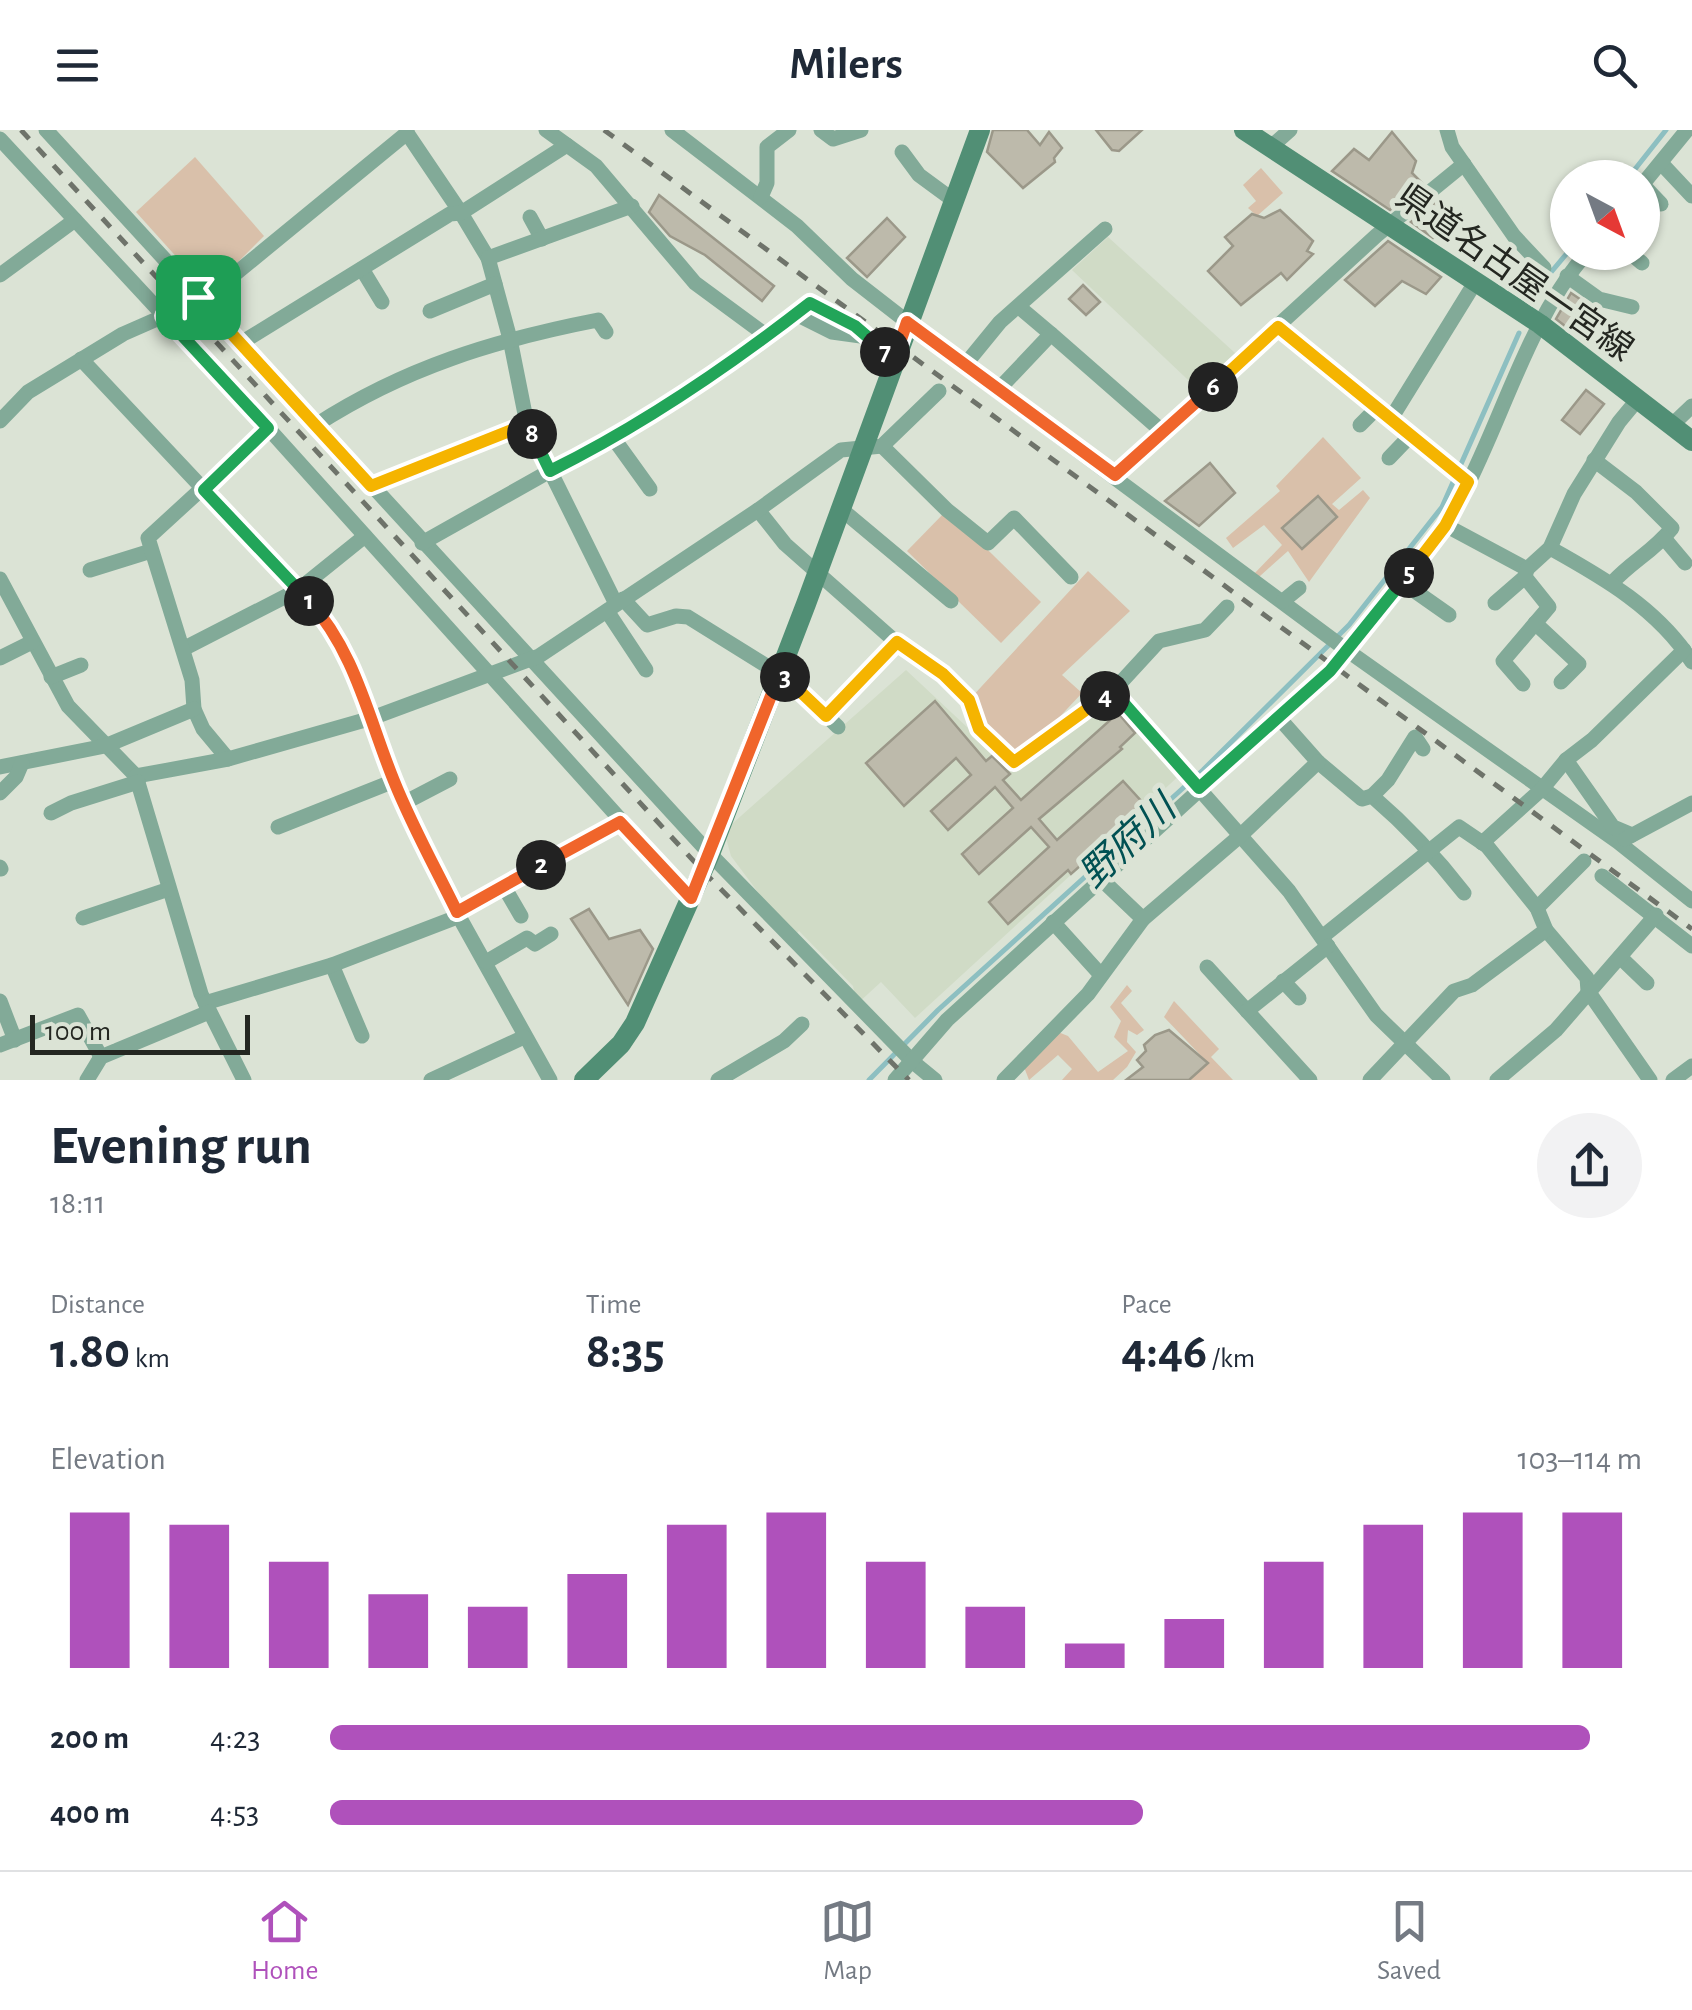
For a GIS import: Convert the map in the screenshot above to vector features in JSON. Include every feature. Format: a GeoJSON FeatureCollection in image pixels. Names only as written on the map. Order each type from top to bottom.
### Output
{"type":"FeatureCollection","features":[{"type":"Feature","properties":{"kind":"main road","name":"県道名古屋一宮線"},"geometry":{"type":"LineString","coordinates":[[1244,130],[1540,324],[1692,441]]}},
{"type":"Feature","properties":{"kind":"main road"},"geometry":{"type":"LineString","coordinates":[[584,1080],[621,1044],[635,1023],[710,854],[841,509],[872,447],[894,360],[978,132]]}},
{"type":"Feature","properties":{"kind":"street"},"geometry":{"type":"LineString","coordinates":[[46,130],[710,854],[894,1043],[936,1080]]}},
{"type":"Feature","properties":{"kind":"street"},"geometry":{"type":"LineString","coordinates":[[546,130],[596,166],[695,283],[767,336]]}},
{"type":"Feature","properties":{"kind":"street"},"geometry":{"type":"LineString","coordinates":[[672,130],[797,226],[852,280],[1346,650],[1542,789],[1625,838]]}},
{"type":"Feature","properties":{"kind":"street"},"geometry":{"type":"LineString","coordinates":[[761,197],[767,183],[767,148],[790,130]]}},
{"type":"Feature","properties":{"kind":"street"},"geometry":{"type":"LineString","coordinates":[[821,130],[834,139],[861,130]]}},
{"type":"Feature","properties":{"kind":"street"},"geometry":{"type":"LineString","coordinates":[[1271,147],[1290,130]]}},
{"type":"Feature","properties":{"kind":"street"},"geometry":{"type":"LineString","coordinates":[[1447,130],[1452,147],[1514,236],[1544,268]]}},
{"type":"Feature","properties":{"kind":"street"},"geometry":{"type":"LineString","coordinates":[[1686,130],[1661,163],[1692,196]]}},
{"type":"Feature","properties":{"kind":"street"},"geometry":{"type":"LineString","coordinates":[[0,421],[28,392],[80,359],[229,279],[407,132],[488,258],[527,424],[646,670]]}},
{"type":"Feature","properties":{"kind":"street"},"geometry":{"type":"LineString","coordinates":[[0,139],[268,428],[691,898]]}},
{"type":"Feature","properties":{"kind":"street"},"geometry":{"type":"LineString","coordinates":[[241,343],[567,145]]}},
{"type":"Feature","properties":{"kind":"street"},"geometry":{"type":"LineString","coordinates":[[902,152],[919,175],[952,200]]}},
{"type":"Feature","properties":{"kind":"street"},"geometry":{"type":"LineString","coordinates":[[1115,475],[1377,235],[1464,164]]}},
{"type":"Feature","properties":{"kind":"street"},"geometry":{"type":"LineString","coordinates":[[1678,180],[1692,167]]}},
{"type":"Feature","properties":{"kind":"street"},"geometry":{"type":"LineString","coordinates":[[488,258],[632,206]]}},
{"type":"Feature","properties":{"kind":"street"},"geometry":{"type":"LineString","coordinates":[[530,218],[542,238]]}},
{"type":"Feature","properties":{"kind":"street"},"geometry":{"type":"LineString","coordinates":[[0,276],[74,220]]}},
{"type":"Feature","properties":{"kind":"street"},"geometry":{"type":"LineString","coordinates":[[964,366],[1000,322],[1105,228]]}},
{"type":"Feature","properties":{"kind":"street"},"geometry":{"type":"LineString","coordinates":[[362,269],[382,302]]}},
{"type":"Feature","properties":{"kind":"street"},"geometry":{"type":"LineString","coordinates":[[895,1080],[947,1020],[1101,879],[1194,782],[1279,718],[1346,650],[1445,526],[1462,476],[1572,270]]}},
{"type":"Feature","properties":{"kind":"street"},"geometry":{"type":"LineString","coordinates":[[1567,276],[1599,298],[1632,307]]}},
{"type":"Feature","properties":{"kind":"street"},"geometry":{"type":"LineString","coordinates":[[1360,424],[1385,412],[1476,281]]}},
{"type":"Feature","properties":{"kind":"street"},"geometry":{"type":"LineString","coordinates":[[430,311],[495,284]]}},
{"type":"Feature","properties":{"kind":"street"},"geometry":{"type":"LineString","coordinates":[[1019,307],[1163,432]]}},
{"type":"Feature","properties":{"kind":"street"},"geometry":{"type":"LineString","coordinates":[[422,544],[550,471],[614,440],[696,388],[796,314],[868,338],[894,360]]}},
{"type":"Feature","properties":{"kind":"street"},"geometry":{"type":"LineString","coordinates":[[316,425],[363,394],[462,353],[598,320],[606,332]]}},
{"type":"Feature","properties":{"kind":"street"},"geometry":{"type":"LineString","coordinates":[[1278,327],[1462,476]]}},
{"type":"Feature","properties":{"kind":"street"},"geometry":{"type":"LineString","coordinates":[[998,390],[1051,334]]}},
{"type":"Feature","properties":{"kind":"street"},"geometry":{"type":"LineString","coordinates":[[80,359],[318,611],[340,646],[394,781],[457,912],[550,1080]]}},
{"type":"Feature","properties":{"kind":"street"},"geometry":{"type":"LineString","coordinates":[[51,813],[137,779],[228,759],[372,718],[539,656],[841,450],[872,447],[939,390]]}},
{"type":"Feature","properties":{"kind":"street"},"geometry":{"type":"LineString","coordinates":[[1495,603],[1550,548],[1594,460],[1638,399]]}},
{"type":"Feature","properties":{"kind":"street"},"geometry":{"type":"LineString","coordinates":[[1672,426],[1692,406]]}},
{"type":"Feature","properties":{"kind":"street"},"geometry":{"type":"LineString","coordinates":[[371,486],[527,424]]}},
{"type":"Feature","properties":{"kind":"street"},"geometry":{"type":"LineString","coordinates":[[228,759],[203,729],[194,709],[192,680],[148,538],[268,428]]}},
{"type":"Feature","properties":{"kind":"street"},"geometry":{"type":"LineString","coordinates":[[1389,458],[1412,434]]}},
{"type":"Feature","properties":{"kind":"street"},"geometry":{"type":"LineString","coordinates":[[614,440],[650,489]]}},
{"type":"Feature","properties":{"kind":"street"},"geometry":{"type":"LineString","coordinates":[[872,447],[988,544],[1014,518],[1071,576]]}},
{"type":"Feature","properties":{"kind":"street"},"geometry":{"type":"LineString","coordinates":[[1594,460],[1636,492],[1672,528],[1656,548],[1625,568],[1612,583]]}},
{"type":"Feature","properties":{"kind":"street"},"geometry":{"type":"LineString","coordinates":[[841,509],[950,600]]}},
{"type":"Feature","properties":{"kind":"street"},"geometry":{"type":"LineString","coordinates":[[758,510],[785,544],[897,642],[943,674],[969,700],[979,729],[1014,762],[1113,691],[1159,641],[1205,630],[1227,607]]}},
{"type":"Feature","properties":{"kind":"street"},"geometry":{"type":"LineString","coordinates":[[1445,526],[1526,573],[1549,607],[1503,660],[1524,684]]}},
{"type":"Feature","properties":{"kind":"street"},"geometry":{"type":"LineString","coordinates":[[183,649],[298,590],[365,536]]}},
{"type":"Feature","properties":{"kind":"street"},"geometry":{"type":"LineString","coordinates":[[1664,538],[1685,563]]}},
{"type":"Feature","properties":{"kind":"street"},"geometry":{"type":"LineString","coordinates":[[1482,843],[1687,646],[1612,583],[1550,548]]}},
{"type":"Feature","properties":{"kind":"street"},"geometry":{"type":"LineString","coordinates":[[90,570],[151,552]]}},
{"type":"Feature","properties":{"kind":"street"},"geometry":{"type":"LineString","coordinates":[[0,579],[68,706],[137,779],[207,1007],[242,1080]]}},
{"type":"Feature","properties":{"kind":"street"},"geometry":{"type":"LineString","coordinates":[[1402,582],[1449,614]]}},
{"type":"Feature","properties":{"kind":"street"},"geometry":{"type":"LineString","coordinates":[[1283,602],[1299,588]]}},
{"type":"Feature","properties":{"kind":"street"},"geometry":{"type":"LineString","coordinates":[[615,605],[647,625],[676,616],[688,618],[780,673],[832,721],[897,642]]}},
{"type":"Feature","properties":{"kind":"street"},"geometry":{"type":"LineString","coordinates":[[1535,623],[1579,664],[1561,682]]}},
{"type":"Feature","properties":{"kind":"street"},"geometry":{"type":"LineString","coordinates":[[0,658],[32,642]]}},
{"type":"Feature","properties":{"kind":"street"},"geometry":{"type":"LineString","coordinates":[[51,677],[80,664]]}},
{"type":"Feature","properties":{"kind":"street"},"geometry":{"type":"LineString","coordinates":[[1113,691],[1289,891],[1376,1015],[1444,1080]]}},
{"type":"Feature","properties":{"kind":"street"},"geometry":{"type":"LineString","coordinates":[[0,766],[105,746],[194,709]]}},
{"type":"Feature","properties":{"kind":"street"},"geometry":{"type":"LineString","coordinates":[[1279,718],[1318,762],[1362,799],[1372,796],[1388,780],[1415,737],[1423,749]]}},
{"type":"Feature","properties":{"kind":"street"},"geometry":{"type":"LineString","coordinates":[[1566,760],[1614,827],[1689,892]]}},
{"type":"Feature","properties":{"kind":"street"},"geometry":{"type":"LineString","coordinates":[[1004,1080],[1088,994],[1143,919],[1318,762]]}},
{"type":"Feature","properties":{"kind":"street"},"geometry":{"type":"LineString","coordinates":[[0,794],[16,777],[22,763]]}},
{"type":"Feature","properties":{"kind":"street"},"geometry":{"type":"LineString","coordinates":[[404,802],[450,778]]}},
{"type":"Feature","properties":{"kind":"street"},"geometry":{"type":"LineString","coordinates":[[278,827],[394,781]]}},
{"type":"Feature","properties":{"kind":"street"},"geometry":{"type":"LineString","coordinates":[[1372,796],[1430,850],[1464,893]]}},
{"type":"Feature","properties":{"kind":"street"},"geometry":{"type":"LineString","coordinates":[[1625,838],[1692,803]]}},
{"type":"Feature","properties":{"kind":"street"},"geometry":{"type":"LineString","coordinates":[[87,1080],[100,1057],[207,1007],[452,920],[457,912],[503,885],[620,822]]}},
{"type":"Feature","properties":{"kind":"street"},"geometry":{"type":"LineString","coordinates":[[1247,1012],[1459,828],[1482,843],[1537,908],[1546,930],[1587,978],[1588,991],[1650,1080]]}},
{"type":"Feature","properties":{"kind":"street"},"geometry":{"type":"LineString","coordinates":[[1537,908],[1584,860]]}},
{"type":"Feature","properties":{"kind":"street"},"geometry":{"type":"LineString","coordinates":[[1602,876],[1692,946]]}},
{"type":"Feature","properties":{"kind":"street"},"geometry":{"type":"LineString","coordinates":[[1101,879],[1143,919]]}},
{"type":"Feature","properties":{"kind":"street"},"geometry":{"type":"LineString","coordinates":[[503,885],[522,916]]}},
{"type":"Feature","properties":{"kind":"street"},"geometry":{"type":"LineString","coordinates":[[83,918],[169,889]]}},
{"type":"Feature","properties":{"kind":"street"},"geometry":{"type":"LineString","coordinates":[[1497,1080],[1556,1030],[1656,915]]}},
{"type":"Feature","properties":{"kind":"street"},"geometry":{"type":"LineString","coordinates":[[1053,922],[1100,974]]}},
{"type":"Feature","properties":{"kind":"street"},"geometry":{"type":"LineString","coordinates":[[1370,1080],[1454,991],[1472,985],[1546,930]]}},
{"type":"Feature","properties":{"kind":"street"},"geometry":{"type":"LineString","coordinates":[[486,962],[527,938],[535,944],[551,934]]}},
{"type":"Feature","properties":{"kind":"street"},"geometry":{"type":"LineString","coordinates":[[1620,957],[1647,983]]}},
{"type":"Feature","properties":{"kind":"street"},"geometry":{"type":"LineString","coordinates":[[332,964],[362,1036]]}},
{"type":"Feature","properties":{"kind":"street"},"geometry":{"type":"LineString","coordinates":[[1207,967],[1310,1080]]}},
{"type":"Feature","properties":{"kind":"street"},"geometry":{"type":"LineString","coordinates":[[1283,981],[1298,998]]}},
{"type":"Feature","properties":{"kind":"street"},"geometry":{"type":"LineString","coordinates":[[0,1001],[8,1043],[78,1015],[100,1057]]}},
{"type":"Feature","properties":{"kind":"street"},"geometry":{"type":"LineString","coordinates":[[718,1080],[784,1041],[802,1024]]}},
{"type":"Feature","properties":{"kind":"street"},"geometry":{"type":"LineString","coordinates":[[431,1080],[459,1075],[524,1037]]}},
{"type":"Feature","properties":{"kind":"street"},"geometry":{"type":"LineString","coordinates":[[1673,1080],[1692,1066]]}},
{"type":"Feature","properties":{"kind":"shaded area"},"geometry":{"type":"Polygon","coordinates":[[[195,157],[264,236],[208,292],[136,212],[195,157]]]}},
{"type":"Feature","properties":{"kind":"shaded area"},"geometry":{"type":"Polygon","coordinates":[[[1261,168],[1283,193],[1257,216],[1248,208],[1256,201],[1243,185],[1261,168]]]}},
{"type":"Feature","properties":{"kind":"shaded area"},"geometry":{"type":"Polygon","coordinates":[[[1108,237],[1235,353],[1236,365],[1204,395],[1072,270],[1108,237]]]}},
{"type":"Feature","properties":{"kind":"shaded area"},"geometry":{"type":"Polygon","coordinates":[[[1323,437],[1361,478],[1332,504],[1339,510],[1363,490],[1370,498],[1309,582],[1288,551],[1260,576],[1252,576],[1282,545],[1264,525],[1233,548],[1226,538],[1280,491],[1276,486],[1323,437]],[[1317,496],[1283,527],[1301,549],[1336,517],[1317,496]]]}},
{"type":"Feature","properties":{"kind":"shaded area"},"geometry":{"type":"Polygon","coordinates":[[[947,510],[1041,602],[1001,643],[907,551],[947,510]]]}},
{"type":"Feature","properties":{"kind":"shaded area"},"geometry":{"type":"Polygon","coordinates":[[[1088,571],[1130,611],[1062,675],[1082,693],[1023,756],[979,729],[969,700],[1088,571]]]}},
{"type":"Feature","properties":{"kind":"shaded area"},"geometry":{"type":"Polygon","coordinates":[[[906,670],[1014,771],[1115,693],[1182,773],[915,1018],[881,982],[857,1004],[853,986],[799,931],[792,938],[731,856],[724,831],[906,670]]]}},
{"type":"Feature","properties":{"kind":"shaded area"},"geometry":{"type":"Polygon","coordinates":[[[1127,985],[1132,991],[1121,1003],[1144,1030],[1137,1035],[1128,1030],[1127,1042],[1136,1052],[1127,1067],[1113,1080],[1062,1080],[1072,1069],[1058,1055],[1029,1080],[1024,1067],[1058,1032],[1068,1036],[1098,1072],[1128,1051],[1114,1037],[1121,1021],[1110,1007],[1127,985]]]}},
{"type":"Feature","properties":{"kind":"shaded area"},"geometry":{"type":"Polygon","coordinates":[[[1174,1001],[1219,1049],[1211,1057],[1233,1080],[1190,1080],[1207,1062],[1164,1017],[1174,1001]]]}},
{"type":"Feature","properties":{"kind":"building"},"geometry":{"type":"Polygon","coordinates":[[[993,130],[1027,130],[1040,145],[1049,132],[1062,148],[1055,162],[1023,188],[987,152],[993,130]]]}},
{"type":"Feature","properties":{"kind":"building"},"geometry":{"type":"Polygon","coordinates":[[[1096,130],[1142,130],[1119,151],[1112,150],[1096,130]]]}},
{"type":"Feature","properties":{"kind":"building"},"geometry":{"type":"Polygon","coordinates":[[[1392,132],[1416,161],[1412,173],[1422,183],[1390,210],[1332,171],[1354,149],[1369,160],[1392,132]]]}},
{"type":"Feature","properties":{"kind":"building"},"geometry":{"type":"Polygon","coordinates":[[[659,195],[774,286],[762,301],[705,255],[670,236],[649,212],[659,195]]]}},
{"type":"Feature","properties":{"kind":"building"},"geometry":{"type":"Polygon","coordinates":[[[1439,199],[1456,217],[1433,238],[1411,222],[1439,199]]]}},
{"type":"Feature","properties":{"kind":"building"},"geometry":{"type":"Polygon","coordinates":[[[1280,210],[1313,241],[1307,251],[1313,254],[1287,280],[1281,273],[1241,305],[1208,271],[1233,246],[1225,237],[1252,214],[1264,218],[1280,210]]]}},
{"type":"Feature","properties":{"kind":"building"},"geometry":{"type":"Polygon","coordinates":[[[887,218],[905,237],[867,277],[847,258],[887,218]]]}},
{"type":"Feature","properties":{"kind":"building"},"geometry":{"type":"Polygon","coordinates":[[[1388,241],[1441,277],[1426,294],[1402,281],[1375,306],[1345,280],[1388,241]]]}},
{"type":"Feature","properties":{"kind":"building"},"geometry":{"type":"Polygon","coordinates":[[[1083,285],[1100,302],[1086,315],[1069,299],[1083,285]]]}},
{"type":"Feature","properties":{"kind":"building"},"geometry":{"type":"Polygon","coordinates":[[[1571,293],[1593,308],[1574,333],[1556,319],[1571,293]]]}},
{"type":"Feature","properties":{"kind":"building"},"geometry":{"type":"Polygon","coordinates":[[[1586,390],[1604,404],[1580,434],[1562,420],[1586,390]]]}},
{"type":"Feature","properties":{"kind":"building"},"geometry":{"type":"Polygon","coordinates":[[[1210,463],[1235,493],[1199,526],[1165,501],[1210,463]]]}},
{"type":"Feature","properties":{"kind":"building"},"geometry":{"type":"Polygon","coordinates":[[[1318,496],[1337,517],[1302,549],[1282,528],[1318,496]]]}},
{"type":"Feature","properties":{"kind":"building"},"geometry":{"type":"Polygon","coordinates":[[[935,701],[986,761],[992,756],[1010,774],[1003,780],[1021,800],[1118,713],[1135,733],[1122,749],[1039,819],[1057,840],[1123,781],[1143,803],[1086,855],[1089,858],[1071,874],[1068,870],[1008,924],[989,902],[1049,847],[1031,827],[979,874],[962,854],[1013,808],[995,787],[948,830],[931,811],[971,775],[956,758],[904,806],[866,763],[935,701]]]}},
{"type":"Feature","properties":{"kind":"building"},"geometry":{"type":"Polygon","coordinates":[[[589,909],[609,939],[640,930],[653,949],[628,1005],[571,919],[589,909]]]}},
{"type":"Feature","properties":{"kind":"building"},"geometry":{"type":"Polygon","coordinates":[[[1169,1030],[1208,1063],[1189,1080],[1126,1080],[1143,1067],[1137,1060],[1146,1051],[1144,1045],[1169,1030]]]}},
{"type":"Feature","properties":{"kind":"waterway","name":"野府川"},"geometry":{"type":"LineString","coordinates":[[1642,160],[1666,130]]}},
{"type":"Feature","properties":{"kind":"waterway","name":"野府川"},"geometry":{"type":"LineString","coordinates":[[1536,295],[1553,270]]}},
{"type":"Feature","properties":{"kind":"waterway","name":"野府川"},"geometry":{"type":"LineString","coordinates":[[869,1080],[938,1010],[1203,770],[1349,625],[1442,507],[1519,333]]}},
{"type":"Feature","properties":{"kind":"railway"},"geometry":{"type":"LineString","coordinates":[[21,130],[701,869],[909,1080]]}},
{"type":"Feature","properties":{"kind":"railway"},"geometry":{"type":"LineString","coordinates":[[604,130],[1692,929]]}},
{"type":"Feature","properties":{"kind":"route"},"geometry":{"type":"LineString","coordinates":[[194,292],[198,297],[371,486],[527,424],[550,471],[614,440],[696,388],[810,303],[855,326],[894,360],[907,322],[1115,475],[1278,327],[1468,482],[1431,546],[1330,671],[1199,788],[1113,691],[1014,762],[979,729],[969,700],[943,674],[897,642],[826,716],[780,673],[691,898],[620,822],[457,912],[394,781],[340,646],[318,611],[204,490],[268,428],[164,316],[194,292]]}}]}
